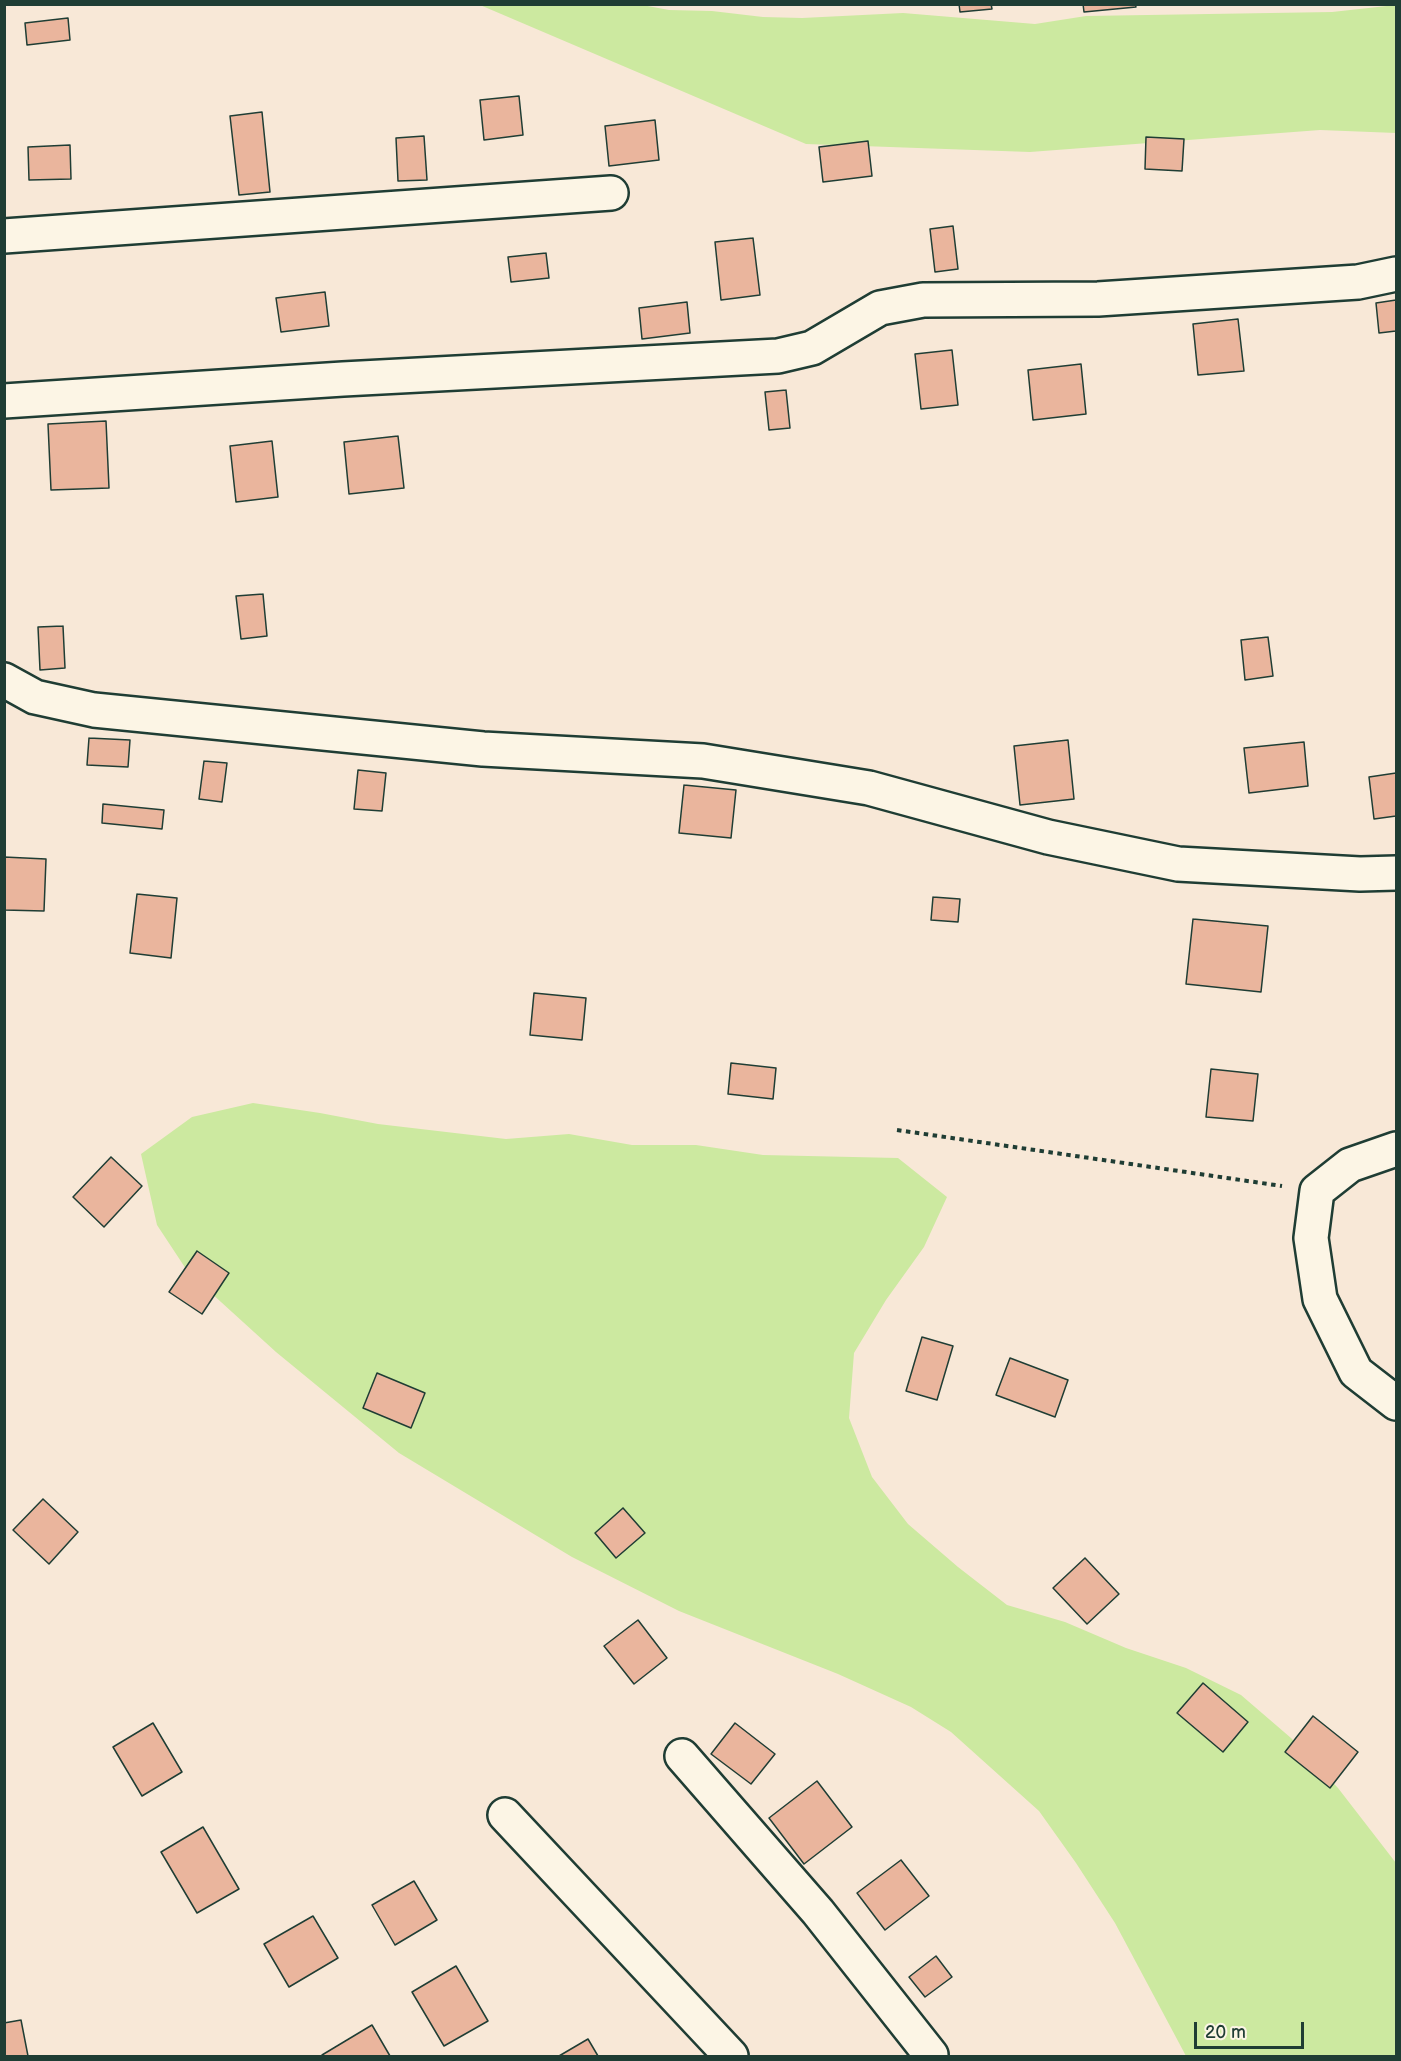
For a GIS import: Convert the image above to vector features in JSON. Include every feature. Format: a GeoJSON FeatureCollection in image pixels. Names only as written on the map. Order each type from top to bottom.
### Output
{"type":"FeatureCollection","features":[{"type":"Feature","properties":{"kind":"street"},"geometry":{"type":"LineString","coordinates":[[4,236],[611,193]]}},
{"type":"Feature","properties":{"kind":"street"},"geometry":{"type":"LineString","coordinates":[[4,401],[343,379],[778,356],[812,348],[880,308],[923,300],[1098,299],[1358,282],[1396,274]]}},
{"type":"Feature","properties":{"kind":"street"},"geometry":{"type":"LineString","coordinates":[[4,680],[35,697],[94,710],[483,749],[703,761],[869,788],[1048,837],[1178,864],[1360,874],[1396,873]]}},
{"type":"Feature","properties":{"kind":"street"},"geometry":{"type":"LineString","coordinates":[[1396,1149],[1350,1166],[1317,1191],[1311,1238],[1320,1299],[1356,1372],[1396,1403]]}},
{"type":"Feature","properties":{"kind":"street"},"geometry":{"type":"LineString","coordinates":[[682,1756],[818,1912],[930,2056]]}},
{"type":"Feature","properties":{"kind":"street"},"geometry":{"type":"LineString","coordinates":[[505,1815],[731,2056]]}},
{"type":"Feature","properties":{"kind":"path"},"geometry":{"type":"LineString","coordinates":[[897,1130],[1317,1191]]}},
{"type":"Feature","properties":{"kind":"green space"},"geometry":{"type":"Polygon","coordinates":[[[637,4],[669,10],[712,11],[763,17],[802,18],[903,13],[1035,24],[1086,16],[1332,12],[1396,5],[1396,133],[1320,130],[1030,152],[806,144],[480,5],[637,4]]]}},
{"type":"Feature","properties":{"kind":"green space"},"geometry":{"type":"Polygon","coordinates":[[[253,1103],[378,1124],[506,1139],[569,1134],[632,1145],[696,1145],[763,1155],[898,1158],[947,1197],[924,1247],[886,1300],[854,1353],[849,1418],[872,1477],[908,1524],[1007,1605],[1065,1622],[1126,1648],[1186,1668],[1241,1695],[1291,1738],[1338,1788],[1396,1863],[1396,2056],[1186,2056],[1115,1923],[1039,1811],[951,1732],[911,1707],[838,1674],[679,1611],[572,1557],[399,1453],[276,1352],[188,1272],[157,1225],[141,1154],[192,1117],[253,1103]]]}},
{"type":"Feature","properties":{"kind":"building"},"geometry":{"type":"Polygon","coordinates":[[[959,4],[991,4],[992,9],[960,12],[959,4]]]}},
{"type":"Feature","properties":{"kind":"building"},"geometry":{"type":"Polygon","coordinates":[[[1083,4],[1135,4],[1136,7],[1084,12],[1083,4]]]}},
{"type":"Feature","properties":{"kind":"building"},"geometry":{"type":"Polygon","coordinates":[[[68,18],[70,40],[27,45],[25,23],[68,18]]]}},
{"type":"Feature","properties":{"kind":"building"},"geometry":{"type":"Polygon","coordinates":[[[519,96],[523,135],[484,140],[480,100],[519,96]]]}},
{"type":"Feature","properties":{"kind":"building"},"geometry":{"type":"Polygon","coordinates":[[[262,112],[270,192],[239,195],[230,116],[262,112]]]}},
{"type":"Feature","properties":{"kind":"building"},"geometry":{"type":"Polygon","coordinates":[[[655,120],[659,160],[609,166],[605,126],[655,120]]]}},
{"type":"Feature","properties":{"kind":"building"},"geometry":{"type":"Polygon","coordinates":[[[424,136],[427,180],[398,181],[396,138],[424,136]]]}},
{"type":"Feature","properties":{"kind":"building"},"geometry":{"type":"Polygon","coordinates":[[[1146,137],[1184,139],[1182,171],[1145,169],[1146,137]]]}},
{"type":"Feature","properties":{"kind":"building"},"geometry":{"type":"Polygon","coordinates":[[[868,141],[872,176],[823,182],[819,147],[868,141]]]}},
{"type":"Feature","properties":{"kind":"building"},"geometry":{"type":"Polygon","coordinates":[[[70,145],[71,179],[29,180],[28,147],[70,145]]]}},
{"type":"Feature","properties":{"kind":"building"},"geometry":{"type":"Polygon","coordinates":[[[953,226],[958,269],[935,272],[930,229],[953,226]]]}},
{"type":"Feature","properties":{"kind":"building"},"geometry":{"type":"Polygon","coordinates":[[[753,238],[760,295],[721,300],[715,242],[753,238]]]}},
{"type":"Feature","properties":{"kind":"building"},"geometry":{"type":"Polygon","coordinates":[[[546,253],[549,278],[511,282],[508,257],[546,253]]]}},
{"type":"Feature","properties":{"kind":"building"},"geometry":{"type":"Polygon","coordinates":[[[325,292],[329,326],[281,332],[276,298],[325,292]]]}},
{"type":"Feature","properties":{"kind":"building"},"geometry":{"type":"Polygon","coordinates":[[[1396,300],[1396,331],[1379,333],[1376,303],[1396,300]]]}},
{"type":"Feature","properties":{"kind":"building"},"geometry":{"type":"Polygon","coordinates":[[[687,302],[690,333],[642,339],[639,308],[687,302]]]}},
{"type":"Feature","properties":{"kind":"building"},"geometry":{"type":"Polygon","coordinates":[[[1238,319],[1244,371],[1198,375],[1193,324],[1238,319]]]}},
{"type":"Feature","properties":{"kind":"building"},"geometry":{"type":"Polygon","coordinates":[[[952,350],[958,405],[921,409],[915,354],[952,350]]]}},
{"type":"Feature","properties":{"kind":"building"},"geometry":{"type":"Polygon","coordinates":[[[1081,364],[1086,414],[1033,420],[1028,370],[1081,364]]]}},
{"type":"Feature","properties":{"kind":"building"},"geometry":{"type":"Polygon","coordinates":[[[786,390],[790,428],[769,430],[765,392],[786,390]]]}},
{"type":"Feature","properties":{"kind":"building"},"geometry":{"type":"Polygon","coordinates":[[[106,421],[109,488],[51,490],[48,424],[106,421]]]}},
{"type":"Feature","properties":{"kind":"building"},"geometry":{"type":"Polygon","coordinates":[[[398,436],[404,488],[349,494],[344,442],[398,436]]]}},
{"type":"Feature","properties":{"kind":"building"},"geometry":{"type":"Polygon","coordinates":[[[272,441],[278,497],[236,502],[230,446],[272,441]]]}},
{"type":"Feature","properties":{"kind":"building"},"geometry":{"type":"Polygon","coordinates":[[[263,594],[267,636],[241,639],[236,596],[263,594]]]}},
{"type":"Feature","properties":{"kind":"building"},"geometry":{"type":"Polygon","coordinates":[[[63,626],[65,668],[40,670],[38,627],[63,626]]]}},
{"type":"Feature","properties":{"kind":"building"},"geometry":{"type":"Polygon","coordinates":[[[1268,637],[1273,676],[1245,680],[1241,640],[1268,637]]]}},
{"type":"Feature","properties":{"kind":"building"},"geometry":{"type":"Polygon","coordinates":[[[89,738],[130,740],[128,767],[87,765],[89,738]]]}},
{"type":"Feature","properties":{"kind":"building"},"geometry":{"type":"Polygon","coordinates":[[[1068,740],[1074,799],[1020,805],[1014,746],[1068,740]]]}},
{"type":"Feature","properties":{"kind":"building"},"geometry":{"type":"Polygon","coordinates":[[[1304,742],[1308,786],[1249,793],[1244,748],[1304,742]]]}},
{"type":"Feature","properties":{"kind":"building"},"geometry":{"type":"Polygon","coordinates":[[[204,761],[227,763],[222,802],[199,799],[204,761]]]}},
{"type":"Feature","properties":{"kind":"building"},"geometry":{"type":"Polygon","coordinates":[[[358,770],[386,773],[382,811],[354,809],[358,770]]]}},
{"type":"Feature","properties":{"kind":"building"},"geometry":{"type":"Polygon","coordinates":[[[1396,773],[1396,816],[1374,819],[1369,777],[1396,773]]]}},
{"type":"Feature","properties":{"kind":"building"},"geometry":{"type":"Polygon","coordinates":[[[684,785],[736,790],[731,838],[679,833],[684,785]]]}},
{"type":"Feature","properties":{"kind":"building"},"geometry":{"type":"Polygon","coordinates":[[[103,804],[164,810],[162,829],[102,823],[103,804]]]}},
{"type":"Feature","properties":{"kind":"building"},"geometry":{"type":"Polygon","coordinates":[[[4,857],[46,859],[44,911],[4,910],[4,857]]]}},
{"type":"Feature","properties":{"kind":"building"},"geometry":{"type":"Polygon","coordinates":[[[137,894],[177,898],[171,958],[130,953],[137,894]]]}},
{"type":"Feature","properties":{"kind":"building"},"geometry":{"type":"Polygon","coordinates":[[[933,897],[960,899],[958,922],[931,920],[933,897]]]}},
{"type":"Feature","properties":{"kind":"building"},"geometry":{"type":"Polygon","coordinates":[[[1193,919],[1268,926],[1261,992],[1186,984],[1193,919]]]}},
{"type":"Feature","properties":{"kind":"building"},"geometry":{"type":"Polygon","coordinates":[[[534,993],[586,998],[582,1040],[530,1035],[534,993]]]}},
{"type":"Feature","properties":{"kind":"building"},"geometry":{"type":"Polygon","coordinates":[[[731,1063],[776,1068],[773,1099],[728,1094],[731,1063]]]}},
{"type":"Feature","properties":{"kind":"building"},"geometry":{"type":"Polygon","coordinates":[[[1211,1069],[1258,1074],[1253,1121],[1206,1117],[1211,1069]]]}},
{"type":"Feature","properties":{"kind":"building"},"geometry":{"type":"Polygon","coordinates":[[[111,1157],[142,1186],[104,1227],[73,1197],[111,1157]]]}},
{"type":"Feature","properties":{"kind":"building"},"geometry":{"type":"Polygon","coordinates":[[[197,1251],[229,1273],[202,1314],[169,1292],[197,1251]]]}},
{"type":"Feature","properties":{"kind":"building"},"geometry":{"type":"Polygon","coordinates":[[[922,1337],[953,1346],[937,1400],[906,1391],[922,1337]]]}},
{"type":"Feature","properties":{"kind":"building"},"geometry":{"type":"Polygon","coordinates":[[[1010,1358],[1068,1380],[1055,1417],[996,1395],[1010,1358]]]}},
{"type":"Feature","properties":{"kind":"building"},"geometry":{"type":"Polygon","coordinates":[[[377,1373],[425,1393],[411,1428],[363,1408],[377,1373]]]}},
{"type":"Feature","properties":{"kind":"building"},"geometry":{"type":"Polygon","coordinates":[[[43,1499],[78,1532],[49,1564],[13,1530],[43,1499]]]}},
{"type":"Feature","properties":{"kind":"building"},"geometry":{"type":"Polygon","coordinates":[[[623,1508],[645,1533],[616,1558],[595,1533],[623,1508]]]}},
{"type":"Feature","properties":{"kind":"building"},"geometry":{"type":"Polygon","coordinates":[[[1085,1558],[1119,1594],[1087,1624],[1053,1588],[1085,1558]]]}},
{"type":"Feature","properties":{"kind":"building"},"geometry":{"type":"Polygon","coordinates":[[[638,1620],[667,1658],[634,1684],[604,1646],[638,1620]]]}},
{"type":"Feature","properties":{"kind":"building"},"geometry":{"type":"Polygon","coordinates":[[[1203,1683],[1248,1722],[1223,1752],[1177,1713],[1203,1683]]]}},
{"type":"Feature","properties":{"kind":"building"},"geometry":{"type":"Polygon","coordinates":[[[1313,1716],[1358,1752],[1330,1788],[1285,1752],[1313,1716]]]}},
{"type":"Feature","properties":{"kind":"building"},"geometry":{"type":"Polygon","coordinates":[[[153,1723],[182,1772],[142,1796],[113,1747],[153,1723]]]}},
{"type":"Feature","properties":{"kind":"building"},"geometry":{"type":"Polygon","coordinates":[[[735,1723],[775,1754],[751,1784],[711,1754],[735,1723]]]}},
{"type":"Feature","properties":{"kind":"building"},"geometry":{"type":"Polygon","coordinates":[[[817,1781],[852,1827],[804,1864],[769,1818],[817,1781]]]}},
{"type":"Feature","properties":{"kind":"building"},"geometry":{"type":"Polygon","coordinates":[[[203,1827],[239,1889],[197,1913],[161,1852],[203,1827]]]}},
{"type":"Feature","properties":{"kind":"building"},"geometry":{"type":"Polygon","coordinates":[[[901,1860],[929,1896],[885,1930],[857,1893],[901,1860]]]}},
{"type":"Feature","properties":{"kind":"building"},"geometry":{"type":"Polygon","coordinates":[[[414,1881],[437,1920],[395,1945],[372,1905],[414,1881]]]}},
{"type":"Feature","properties":{"kind":"building"},"geometry":{"type":"Polygon","coordinates":[[[313,1916],[338,1958],[289,1987],[264,1944],[313,1916]]]}},
{"type":"Feature","properties":{"kind":"building"},"geometry":{"type":"Polygon","coordinates":[[[936,1956],[952,1977],[925,1997],[909,1977],[936,1956]]]}},
{"type":"Feature","properties":{"kind":"building"},"geometry":{"type":"Polygon","coordinates":[[[456,1966],[488,2021],[444,2046],[412,1992],[456,1966]]]}},
{"type":"Feature","properties":{"kind":"building"},"geometry":{"type":"Polygon","coordinates":[[[21,2020],[28,2056],[4,2056],[4,2023],[21,2020]]]}},
{"type":"Feature","properties":{"kind":"building"},"geometry":{"type":"Polygon","coordinates":[[[372,2025],[390,2056],[322,2055],[372,2025]]]}},
{"type":"Feature","properties":{"kind":"building"},"geometry":{"type":"Polygon","coordinates":[[[588,2039],[598,2056],[559,2056],[588,2039]]]}}]}
